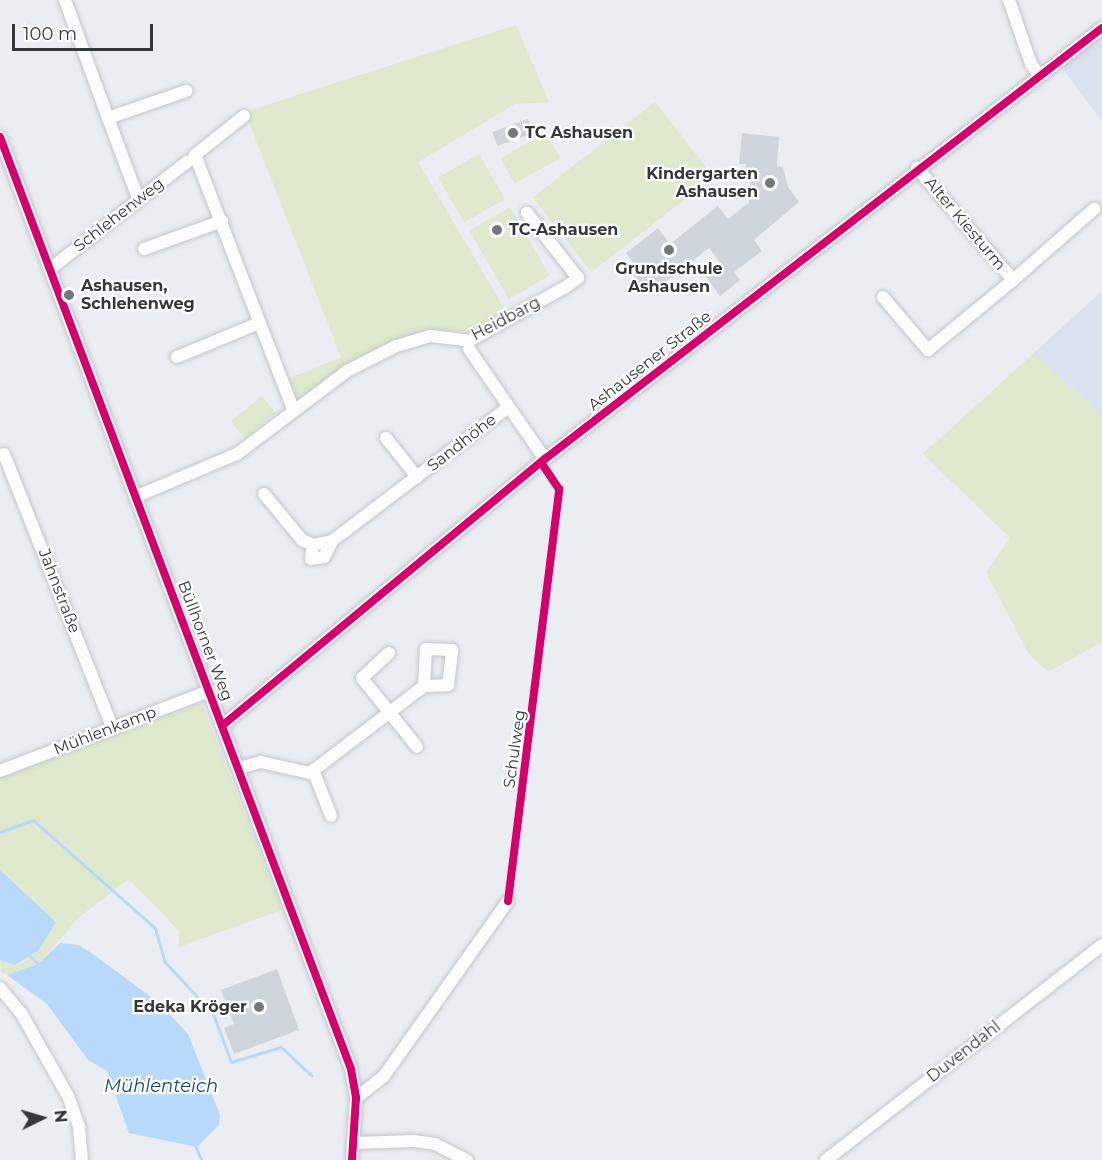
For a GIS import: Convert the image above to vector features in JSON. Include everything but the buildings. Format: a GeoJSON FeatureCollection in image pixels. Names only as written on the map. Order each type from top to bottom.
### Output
{"type":"FeatureCollection","features":[{"type":"Feature","properties":{"kind":"street"},"geometry":{"type":"LineString","coordinates":[[65,0],[138,198]]}},
{"type":"Feature","properties":{"kind":"street"},"geometry":{"type":"LineString","coordinates":[[1009,0],[1030,64],[1040,76]]}},
{"type":"Feature","properties":{"kind":"street","name":"Ashausener Straße"},"geometry":{"type":"LineString","coordinates":[[223,725],[545,459],[918,168],[1102,28]]}},
{"type":"Feature","properties":{"kind":"street"},"geometry":{"type":"LineString","coordinates":[[108,118],[186,91]]}},
{"type":"Feature","properties":{"kind":"street"},"geometry":{"type":"LineString","coordinates":[[244,116],[195,155],[293,409]]}},
{"type":"Feature","properties":{"kind":"street","name":"Büllhorner Weg"},"geometry":{"type":"LineString","coordinates":[[0,137],[351,1069],[356,1098],[355,1143],[352,1160]]}},
{"type":"Feature","properties":{"kind":"street","name":"Schlehenweg"},"geometry":{"type":"LineString","coordinates":[[50,269],[188,161]]}},
{"type":"Feature","properties":{"kind":"street","name":"Alter Kiesturm"},"geometry":{"type":"LineString","coordinates":[[918,168],[1013,280]]}},
{"type":"Feature","properties":{"kind":"street","name":"Alter Kiesturm"},"geometry":{"type":"LineString","coordinates":[[883,297],[928,350],[1013,280],[1094,208]]}},
{"type":"Feature","properties":{"kind":"street","name":"Heidbarg"},"geometry":{"type":"LineString","coordinates":[[135,497],[237,454],[293,409],[347,371],[396,346],[431,336],[469,341],[578,278],[527,213]]}},
{"type":"Feature","properties":{"kind":"street"},"geometry":{"type":"LineString","coordinates":[[144,249],[222,222]]}},
{"type":"Feature","properties":{"kind":"street"},"geometry":{"type":"LineString","coordinates":[[177,357],[259,323]]}},
{"type":"Feature","properties":{"kind":"street","name":"Sandhöhe"},"geometry":{"type":"LineString","coordinates":[[469,349],[507,408],[545,459]]}},
{"type":"Feature","properties":{"kind":"street","name":"Sandhöhe"},"geometry":{"type":"LineString","coordinates":[[264,494],[302,540],[313,545],[332,541],[507,408]]}},
{"type":"Feature","properties":{"kind":"street","name":"Sandhöhe"},"geometry":{"type":"LineString","coordinates":[[386,438],[417,477]]}},
{"type":"Feature","properties":{"kind":"street","name":"Jahnstraße"},"geometry":{"type":"LineString","coordinates":[[4,454],[113,729]]}},
{"type":"Feature","properties":{"kind":"street"},"geometry":{"type":"LineString","coordinates":[[389,653],[362,678],[417,747]]}},
{"type":"Feature","properties":{"kind":"street"},"geometry":{"type":"LineString","coordinates":[[239,768],[261,762],[314,770],[424,686]]}},
{"type":"Feature","properties":{"kind":"street","name":"Mühlenkamp"},"geometry":{"type":"LineString","coordinates":[[0,771],[209,691]]}},
{"type":"Feature","properties":{"kind":"street"},"geometry":{"type":"LineString","coordinates":[[314,770],[331,816]]}},
{"type":"Feature","properties":{"kind":"street"},"geometry":{"type":"LineString","coordinates":[[356,1098],[384,1076],[508,901]]}},
{"type":"Feature","properties":{"kind":"street","name":"Duvendahl"},"geometry":{"type":"LineString","coordinates":[[826,1160],[1102,945]]}},
{"type":"Feature","properties":{"kind":"street"},"geometry":{"type":"LineString","coordinates":[[0,988],[21,1013],[68,1096],[78,1127],[82,1160]]}},
{"type":"Feature","properties":{"kind":"street"},"geometry":{"type":"LineString","coordinates":[[355,1143],[414,1140],[435,1144],[467,1160]]}},
{"type":"Feature","properties":{"kind":"shaded area"},"geometry":{"type":"Polygon","coordinates":[[[1102,35],[1102,121],[1061,67],[1102,35]]]}},
{"type":"Feature","properties":{"kind":"shaded area"},"geometry":{"type":"Polygon","coordinates":[[[1102,291],[1102,416],[1034,353],[1102,291]]]}},
{"type":"Feature","properties":{"kind":"green space"},"geometry":{"type":"Polygon","coordinates":[[[516,25],[549,102],[515,104],[418,162],[507,313],[471,332],[426,329],[346,368],[295,401],[286,380],[341,357],[245,112],[516,25]]]}},
{"type":"Feature","properties":{"kind":"green space"},"geometry":{"type":"Polygon","coordinates":[[[655,102],[713,177],[591,272],[533,197],[655,102]]]}},
{"type":"Feature","properties":{"kind":"green space"},"geometry":{"type":"Polygon","coordinates":[[[546,133],[560,158],[515,184],[501,158],[546,133]]]}},
{"type":"Feature","properties":{"kind":"green space"},"geometry":{"type":"Polygon","coordinates":[[[479,154],[505,199],[464,223],[438,178],[479,154]]]}},
{"type":"Feature","properties":{"kind":"green space"},"geometry":{"type":"Polygon","coordinates":[[[510,207],[550,275],[509,299],[469,230],[510,207]]]}},
{"type":"Feature","properties":{"kind":"green space"},"geometry":{"type":"Polygon","coordinates":[[[1034,353],[1102,416],[1102,642],[1048,672],[1028,653],[986,572],[1010,538],[923,454],[1034,353]]]}},
{"type":"Feature","properties":{"kind":"green space"},"geometry":{"type":"Polygon","coordinates":[[[262,396],[276,413],[245,438],[231,421],[262,396]]]}},
{"type":"Feature","properties":{"kind":"green space"},"geometry":{"type":"Polygon","coordinates":[[[202,703],[282,910],[179,947],[179,931],[129,879],[78,918],[39,964],[7,975],[1,972],[0,960],[15,965],[32,958],[56,922],[0,870],[0,778],[202,703]]]}},
{"type":"Feature","properties":{"kind":"water"},"geometry":{"type":"Polygon","coordinates":[[[0,870],[56,922],[38,951],[15,965],[0,960],[0,870]]]}},
{"type":"Feature","properties":{"kind":"water","name":"Mühlenteich"},"geometry":{"type":"Polygon","coordinates":[[[60,943],[79,945],[94,955],[158,1002],[188,1034],[220,1115],[219,1125],[197,1147],[129,1133],[107,1071],[88,1060],[47,1004],[7,975],[38,964],[60,943]]]}},
{"type":"Feature","properties":{"kind":"waterway"},"geometry":{"type":"LineString","coordinates":[[0,832],[33,820],[155,928],[165,962],[213,1014],[231,1062],[281,1047],[312,1076]]}},
{"type":"Feature","properties":{"kind":"waterway"},"geometry":{"type":"LineString","coordinates":[[30,956],[40,966]]}},
{"type":"Feature","properties":{"kind":"waterway"},"geometry":{"type":"LineString","coordinates":[[195,1145],[201,1160]]}},
{"type":"Feature","properties":{"kind":"cycle path"},"geometry":{"type":"LineString","coordinates":[[223,725],[545,459],[1102,28]]}},
{"type":"Feature","properties":{"kind":"cycle path"},"geometry":{"type":"LineString","coordinates":[[0,137],[351,1069],[356,1098],[352,1160]]}},
{"type":"Feature","properties":{"kind":"cycle path","name":"Schulweg"},"geometry":{"type":"LineString","coordinates":[[508,901],[559,489],[541,462]]}},
{"type":"Feature","properties":{"kind":"place","name":"TC Ashausen"},"geometry":{"type":"Point","coordinates":[513,133]}},
{"type":"Feature","properties":{"kind":"place","name":"Kindergarten Ashausen"},"geometry":{"type":"Point","coordinates":[770,183]}},
{"type":"Feature","properties":{"kind":"place","name":"TC-Ashausen"},"geometry":{"type":"Point","coordinates":[497,230]}},
{"type":"Feature","properties":{"kind":"place","name":"Grundschule Ashausen"},"geometry":{"type":"Point","coordinates":[669,250]}},
{"type":"Feature","properties":{"kind":"place","name":"Ashausen, Schlehenweg"},"geometry":{"type":"Point","coordinates":[69,295]}},
{"type":"Feature","properties":{"kind":"place","name":"Edeka Kröger"},"geometry":{"type":"Point","coordinates":[259,1007]}}]}
